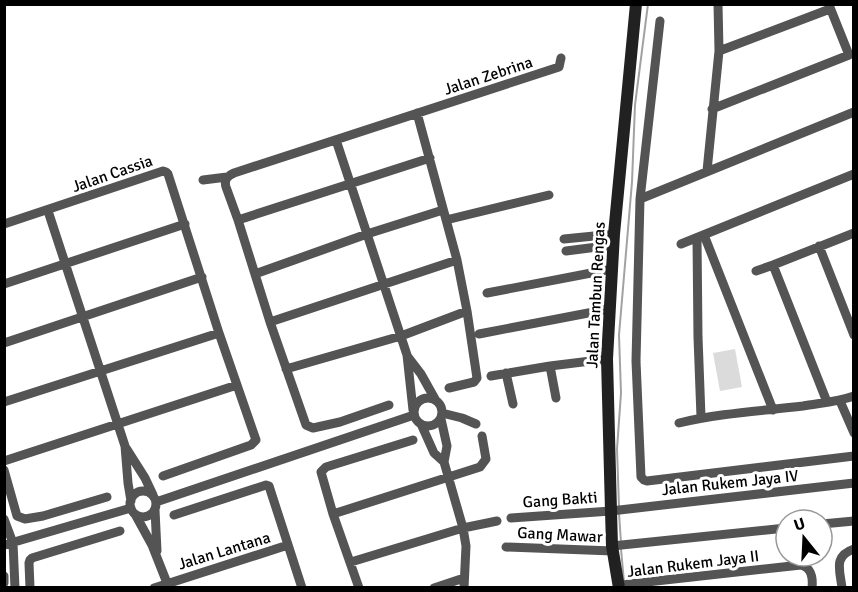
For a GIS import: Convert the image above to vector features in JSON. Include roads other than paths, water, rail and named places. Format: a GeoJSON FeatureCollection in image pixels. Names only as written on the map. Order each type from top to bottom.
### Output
{"type":"FeatureCollection","features":[{"type":"Feature","properties":{"kind":"street","name":"Jalan Tambun Rengas"},"geometry":{"type":"LineString","coordinates":[[622,586],[616,547],[607,359],[614,240],[636,4]]}},
{"type":"Feature","properties":{"kind":"street"},"geometry":{"type":"LineString","coordinates":[[707,171],[718,51],[718,4]]}},
{"type":"Feature","properties":{"kind":"street"},"geometry":{"type":"LineString","coordinates":[[712,109],[851,54],[829,7],[718,51]]}},
{"type":"Feature","properties":{"kind":"street"},"geometry":{"type":"LineString","coordinates":[[660,21],[640,199],[636,361],[642,479],[647,481],[854,456]]}},
{"type":"Feature","properties":{"kind":"street","name":"Jalan Zebrina"},"geometry":{"type":"LineString","coordinates":[[203,180],[227,177],[234,172],[559,67],[561,58]]}},
{"type":"Feature","properties":{"kind":"street"},"geometry":{"type":"LineString","coordinates":[[640,199],[854,112]]}},
{"type":"Feature","properties":{"kind":"street"},"geometry":{"type":"LineString","coordinates":[[417,113],[456,260],[467,311],[477,378],[474,382],[449,388]]}},
{"type":"Feature","properties":{"kind":"street"},"geometry":{"type":"LineString","coordinates":[[336,140],[407,355],[414,413],[434,453],[444,462]]}},
{"type":"Feature","properties":{"kind":"street"},"geometry":{"type":"LineString","coordinates":[[238,220],[430,158]]}},
{"type":"Feature","properties":{"kind":"street","name":"Jalan Cassia"},"geometry":{"type":"LineString","coordinates":[[4,224],[163,171],[168,174],[256,440],[254,443],[163,476]]}},
{"type":"Feature","properties":{"kind":"street"},"geometry":{"type":"LineString","coordinates":[[681,244],[854,174]]}},
{"type":"Feature","properties":{"kind":"street"},"geometry":{"type":"LineString","coordinates":[[227,177],[226,187],[303,421],[313,428],[340,422],[388,405]]}},
{"type":"Feature","properties":{"kind":"street"},"geometry":{"type":"LineString","coordinates":[[255,274],[367,234],[445,215],[549,195]]}},
{"type":"Feature","properties":{"kind":"street"},"geometry":{"type":"LineString","coordinates":[[48,211],[125,446],[132,508],[142,517],[146,517],[150,515],[155,502],[145,478],[125,446]]}},
{"type":"Feature","properties":{"kind":"street"},"geometry":{"type":"LineString","coordinates":[[4,284],[185,224]]}},
{"type":"Feature","properties":{"kind":"street"},"geometry":{"type":"LineString","coordinates":[[756,271],[854,233]]}},
{"type":"Feature","properties":{"kind":"street"},"geometry":{"type":"LineString","coordinates":[[700,237],[773,410]]}},
{"type":"Feature","properties":{"kind":"street"},"geometry":{"type":"LineString","coordinates":[[700,237],[698,337],[701,417]]}},
{"type":"Feature","properties":{"kind":"street"},"geometry":{"type":"LineString","coordinates":[[564,239],[614,240]]}},
{"type":"Feature","properties":{"kind":"street"},"geometry":{"type":"LineString","coordinates":[[566,251],[614,240]]}},
{"type":"Feature","properties":{"kind":"street"},"geometry":{"type":"LineString","coordinates":[[819,246],[854,335]]}},
{"type":"Feature","properties":{"kind":"street"},"geometry":{"type":"LineString","coordinates":[[270,322],[456,260]]}},
{"type":"Feature","properties":{"kind":"street"},"geometry":{"type":"LineString","coordinates":[[773,266],[828,402]]}},
{"type":"Feature","properties":{"kind":"street"},"geometry":{"type":"LineString","coordinates":[[487,293],[612,269]]}},
{"type":"Feature","properties":{"kind":"street"},"geometry":{"type":"LineString","coordinates":[[4,343],[202,277]]}},
{"type":"Feature","properties":{"kind":"street"},"geometry":{"type":"LineString","coordinates":[[478,334],[609,309]]}},
{"type":"Feature","properties":{"kind":"street"},"geometry":{"type":"LineString","coordinates":[[286,369],[401,336],[467,311]]}},
{"type":"Feature","properties":{"kind":"street"},"geometry":{"type":"LineString","coordinates":[[4,402],[219,333]]}},
{"type":"Feature","properties":{"kind":"street"},"geometry":{"type":"LineString","coordinates":[[407,355],[435,399]]}},
{"type":"Feature","properties":{"kind":"street"},"geometry":{"type":"LineString","coordinates":[[491,376],[607,359]]}},
{"type":"Feature","properties":{"kind":"street"},"geometry":{"type":"LineString","coordinates":[[550,366],[556,398]]}},
{"type":"Feature","properties":{"kind":"street"},"geometry":{"type":"LineString","coordinates":[[506,373],[513,404]]}},
{"type":"Feature","properties":{"kind":"street"},"geometry":{"type":"LineString","coordinates":[[4,461],[237,385]]}},
{"type":"Feature","properties":{"kind":"street"},"geometry":{"type":"LineString","coordinates":[[155,502],[414,413],[419,400],[430,397],[440,403],[442,408],[447,447],[444,462],[466,546],[464,583],[434,588]]}},
{"type":"Feature","properties":{"kind":"street"},"geometry":{"type":"LineString","coordinates":[[679,423],[701,417],[773,410],[853,398]]}},
{"type":"Feature","properties":{"kind":"street"},"geometry":{"type":"LineString","coordinates":[[840,401],[854,433]]}},
{"type":"Feature","properties":{"kind":"street"},"geometry":{"type":"LineString","coordinates":[[442,416],[476,424]]}},
{"type":"Feature","properties":{"kind":"street"},"geometry":{"type":"LineString","coordinates":[[421,424],[426,426],[436,424],[442,416]]}},
{"type":"Feature","properties":{"kind":"street"},"geometry":{"type":"LineString","coordinates":[[333,514],[480,468],[486,459],[482,436]]}},
{"type":"Feature","properties":{"kind":"street"},"geometry":{"type":"LineString","coordinates":[[359,588],[321,472],[326,467],[413,440]]}},
{"type":"Feature","properties":{"kind":"street"},"geometry":{"type":"LineString","coordinates":[[4,471],[17,516],[20,518],[44,516],[107,497]]}},
{"type":"Feature","properties":{"kind":"street","name":"Jalan Rukem Jaya IV"},"geometry":{"type":"LineString","coordinates":[[615,510],[854,483]]}},
{"type":"Feature","properties":{"kind":"street"},"geometry":{"type":"LineString","coordinates":[[174,515],[266,485],[269,486],[302,588]]}},
{"type":"Feature","properties":{"kind":"street"},"geometry":{"type":"LineString","coordinates":[[132,508],[136,493],[149,493],[155,502]]}},
{"type":"Feature","properties":{"kind":"street","name":"Jalan Lantana"},"geometry":{"type":"LineString","coordinates":[[155,502],[156,556]]}},
{"type":"Feature","properties":{"kind":"street"},"geometry":{"type":"LineString","coordinates":[[9,544],[132,508]]}},
{"type":"Feature","properties":{"kind":"street","name":"Jalan Lantana"},"geometry":{"type":"LineString","coordinates":[[132,508],[152,545],[169,585]]}},
{"type":"Feature","properties":{"kind":"street","name":"Gang Bakti"},"geometry":{"type":"LineString","coordinates":[[511,518],[615,510]]}},
{"type":"Feature","properties":{"kind":"street"},"geometry":{"type":"LineString","coordinates":[[4,519],[15,588]]}},
{"type":"Feature","properties":{"kind":"street"},"geometry":{"type":"LineString","coordinates":[[351,562],[463,528],[497,521]]}},
{"type":"Feature","properties":{"kind":"street"},"geometry":{"type":"LineString","coordinates":[[834,523],[854,521]]}},
{"type":"Feature","properties":{"kind":"street","name":"Gang Mawar"},"geometry":{"type":"LineString","coordinates":[[506,547],[616,547],[774,529]]}},
{"type":"Feature","properties":{"kind":"street"},"geometry":{"type":"LineString","coordinates":[[30,588],[29,564],[32,558],[120,531]]}},
{"type":"Feature","properties":{"kind":"street","name":"Jalan Lantana"},"geometry":{"type":"LineString","coordinates":[[154,588],[288,545]]}},
{"type":"Feature","properties":{"kind":"street"},"geometry":{"type":"LineString","coordinates":[[842,588],[840,558],[844,553],[854,549]]}},
{"type":"Feature","properties":{"kind":"street","name":"Jalan Rukem Jaya II"},"geometry":{"type":"LineString","coordinates":[[622,586],[801,565],[806,566],[813,577],[812,588]]}},
{"type":"Feature","properties":{"kind":"street"},"geometry":{"type":"LineString","coordinates":[[4,576],[4,583]]}},
{"type":"Feature","properties":{"kind":"waterway"},"geometry":{"type":"LineString","coordinates":[[619,507],[617,449],[621,393],[619,335],[632,182],[635,105],[648,4]]}},
{"type":"Feature","properties":{"kind":"waterway"},"geometry":{"type":"LineString","coordinates":[[619,513],[621,543]]}},
{"type":"Feature","properties":{"kind":"waterway"},"geometry":{"type":"LineString","coordinates":[[621,549],[624,582]]}}]}
